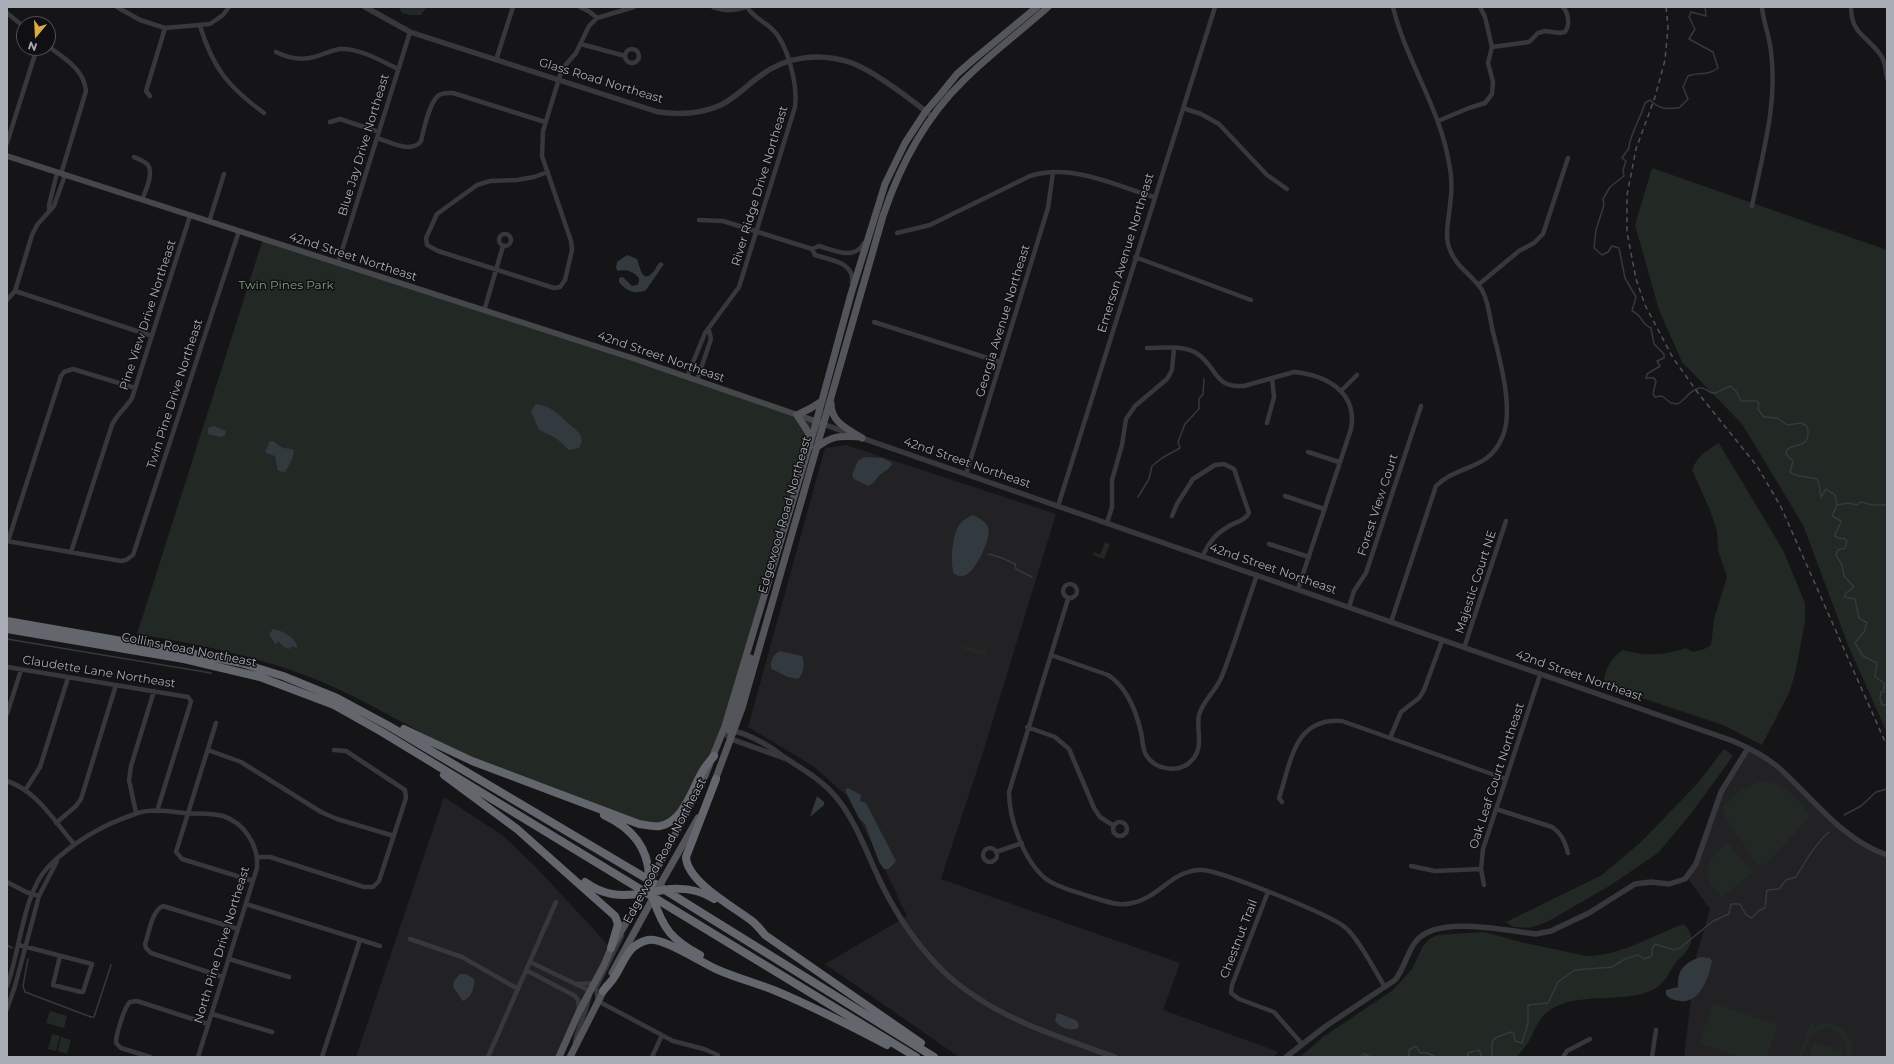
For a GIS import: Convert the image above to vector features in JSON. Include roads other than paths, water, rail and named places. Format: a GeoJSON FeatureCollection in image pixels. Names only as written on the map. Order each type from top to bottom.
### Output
{"type":"FeatureCollection","features":[{"type":"Feature","properties":{"kind":"highway","name":"Collins Road Northeast"},"geometry":{"type":"LineString","coordinates":[[7,621],[220,658],[283,676],[337,698],[389,726],[644,877],[934,1057]]}},
{"type":"Feature","properties":{"kind":"highway","name":"Collins Road Northeast"},"geometry":{"type":"LineString","coordinates":[[7,629],[184,659],[260,677],[334,705],[400,743]]}},
{"type":"Feature","properties":{"kind":"highway"},"geometry":{"type":"LineString","coordinates":[[283,676],[341,696],[421,739],[598,812],[623,825],[631,832],[642,847],[648,863],[650,879],[649,896],[666,930],[681,945],[756,983],[832,1016],[910,1057]]}},
{"type":"Feature","properties":{"kind":"highway"},"geometry":{"type":"LineString","coordinates":[[400,743],[506,820],[552,858],[615,916],[618,924],[611,948]]}},
{"type":"Feature","properties":{"kind":"highway"},"geometry":{"type":"LineString","coordinates":[[400,743],[916,1057]]}},
{"type":"Feature","properties":{"kind":"highway"},"geometry":{"type":"LineString","coordinates":[[528,783],[639,824],[661,826],[676,816],[684,807],[704,769],[714,756]]}},
{"type":"Feature","properties":{"kind":"highway"},"geometry":{"type":"LineString","coordinates":[[716,779],[686,857],[686,862],[701,883],[753,922],[765,935]]}},
{"type":"Feature","properties":{"kind":"highway"},"geometry":{"type":"LineString","coordinates":[[552,858],[599,891],[615,895],[649,896],[671,889],[688,889],[708,895],[942,1057]]}},
{"type":"Feature","properties":{"kind":"highway"},"geometry":{"type":"LineString","coordinates":[[603,991],[614,979],[632,948],[640,943],[655,939],[669,944],[735,978],[756,983]]}},
{"type":"Feature","properties":{"kind":"main road","name":"Edgewood Road Northeast"},"geometry":{"type":"LineString","coordinates":[[650,879],[689,810],[714,756],[729,731],[816,448],[822,401],[851,294],[885,184],[895,162],[957,74],[1037,7]]}},
{"type":"Feature","properties":{"kind":"main road","name":"Edgewood Road Northeast"},"geometry":{"type":"LineString","coordinates":[[559,1057],[579,1012],[604,965],[611,948],[632,912],[661,883],[696,822],[716,779],[731,739],[729,731],[752,636],[811,439],[820,423],[831,397],[892,190],[912,147],[929,114],[963,81],[1048,7]]}},
{"type":"Feature","properties":{"kind":"main road"},"geometry":{"type":"LineString","coordinates":[[1005,44],[1015,30],[1014,26]]}},
{"type":"Feature","properties":{"kind":"main road","name":"42nd Street Northeast"},"geometry":{"type":"LineString","coordinates":[[7,156],[697,380],[820,423]]}},
{"type":"Feature","properties":{"kind":"main road"},"geometry":{"type":"LineString","coordinates":[[831,397],[831,408],[834,417],[840,424],[862,438]]}},
{"type":"Feature","properties":{"kind":"main road"},"geometry":{"type":"LineString","coordinates":[[811,439],[797,415],[822,401]]}},
{"type":"Feature","properties":{"kind":"main road"},"geometry":{"type":"LineString","coordinates":[[816,448],[834,437],[842,436],[862,438]]}},
{"type":"Feature","properties":{"kind":"main road","name":"Edgewood Road Northeast"},"geometry":{"type":"LineString","coordinates":[[570,1057],[649,896]]}},
{"type":"Feature","properties":{"kind":"street"},"geometry":{"type":"LineString","coordinates":[[117,7],[140,20],[165,28],[200,26],[217,21],[229,7]]}},
{"type":"Feature","properties":{"kind":"street","name":"Glass Road Northeast"},"geometry":{"type":"LineString","coordinates":[[364,7],[372,9],[410,32],[658,112],[684,114],[700,112],[721,104],[742,92],[767,71],[788,60],[824,57],[852,64],[864,69],[929,114]]}},
{"type":"Feature","properties":{"kind":"street"},"geometry":{"type":"LineString","coordinates":[[496,60],[513,7]]}},
{"type":"Feature","properties":{"kind":"street"},"geometry":{"type":"LineString","coordinates":[[580,7],[590,12],[597,18]]}},
{"type":"Feature","properties":{"kind":"street"},"geometry":{"type":"LineString","coordinates":[[548,172],[534,177],[517,180],[490,181],[477,185],[437,214],[432,222],[426,238],[427,245],[438,251],[554,288],[560,287],[565,280],[572,250],[572,242],[548,172],[542,156],[545,122],[562,69],[581,44],[588,26],[597,18],[634,7]]}},
{"type":"Feature","properties":{"kind":"street"},"geometry":{"type":"LineString","coordinates":[[713,7],[724,10],[734,10],[746,7]]}},
{"type":"Feature","properties":{"kind":"street","name":"River Ridge Drive Northeast"},"geometry":{"type":"LineString","coordinates":[[687,377],[700,341],[739,287],[795,107],[796,86],[788,60],[777,35],[771,28],[753,15],[746,7]]}},
{"type":"Feature","properties":{"kind":"street","name":"Emerson Avenue Northeast"},"geometry":{"type":"LineString","coordinates":[[1058,506],[1215,7]]}},
{"type":"Feature","properties":{"kind":"street"},"geometry":{"type":"LineString","coordinates":[[1391,622],[1436,486],[1455,472],[1479,464],[1487,459],[1499,445],[1506,429],[1506,404],[1503,375],[1485,299],[1478,285],[1458,265],[1448,244],[1447,224],[1451,204],[1450,163],[1438,121],[1398,29],[1393,7]]}},
{"type":"Feature","properties":{"kind":"street"},"geometry":{"type":"LineString","coordinates":[[1438,121],[1469,108],[1478,106],[1489,99],[1493,89],[1488,63],[1492,48],[1485,17],[1480,7]]}},
{"type":"Feature","properties":{"kind":"street"},"geometry":{"type":"LineString","coordinates":[[1492,48],[1529,42],[1538,34],[1545,31],[1560,33],[1565,32],[1568,27],[1568,18],[1563,7]]}},
{"type":"Feature","properties":{"kind":"street"},"geometry":{"type":"LineString","coordinates":[[1752,206],[1769,119],[1773,88],[1771,51],[1763,23],[1762,7]]}},
{"type":"Feature","properties":{"kind":"street"},"geometry":{"type":"LineString","coordinates":[[1851,7],[1853,21],[1857,29],[1863,38],[1880,54],[1884,63],[1887,78]]}},
{"type":"Feature","properties":{"kind":"street"},"geometry":{"type":"LineString","coordinates":[[7,13],[16,20]]}},
{"type":"Feature","properties":{"kind":"street"},"geometry":{"type":"LineString","coordinates":[[200,26],[214,64],[225,79],[248,101],[264,112]]}},
{"type":"Feature","properties":{"kind":"street"},"geometry":{"type":"LineString","coordinates":[[150,96],[146,91],[165,28]]}},
{"type":"Feature","properties":{"kind":"street","name":"Blue Jay Drive Northeast"},"geometry":{"type":"LineString","coordinates":[[338,263],[410,32]]}},
{"type":"Feature","properties":{"kind":"street"},"geometry":{"type":"LineString","coordinates":[[581,44],[625,56]]}},
{"type":"Feature","properties":{"kind":"street"},"geometry":{"type":"LineString","coordinates":[[276,52],[287,58],[301,59],[314,57],[330,51],[341,49],[353,50],[398,69]]}},
{"type":"Feature","properties":{"kind":"street"},"geometry":{"type":"LineString","coordinates":[[49,211],[49,205],[61,174],[86,91],[85,82],[78,69],[56,52]]}},
{"type":"Feature","properties":{"kind":"street"},"geometry":{"type":"LineString","coordinates":[[7,143],[34,56]]}},
{"type":"Feature","properties":{"kind":"street"},"geometry":{"type":"LineString","coordinates":[[377,138],[412,148],[417,146],[421,141],[432,102],[438,95],[444,92],[453,93],[545,122]]}},
{"type":"Feature","properties":{"kind":"street"},"geometry":{"type":"LineString","coordinates":[[1183,108],[1201,114],[1219,124],[1268,175],[1287,189]]}},
{"type":"Feature","properties":{"kind":"street"},"geometry":{"type":"LineString","coordinates":[[330,122],[340,119],[379,132]]}},
{"type":"Feature","properties":{"kind":"street"},"geometry":{"type":"LineString","coordinates":[[134,157],[148,164],[150,169],[150,176],[142,200]]}},
{"type":"Feature","properties":{"kind":"street"},"geometry":{"type":"LineString","coordinates":[[1478,285],[1519,251],[1534,243],[1543,234],[1568,158]]}},
{"type":"Feature","properties":{"kind":"street"},"geometry":{"type":"LineString","coordinates":[[896,233],[930,225],[1030,176],[1053,172],[1073,172],[1154,197]]}},
{"type":"Feature","properties":{"kind":"street","name":"Georgia Avenue Northeast"},"geometry":{"type":"LineString","coordinates":[[966,474],[1048,208],[1053,172]]}},
{"type":"Feature","properties":{"kind":"street"},"geometry":{"type":"LineString","coordinates":[[7,300],[14,291],[32,235],[37,225],[54,206],[61,174]]}},
{"type":"Feature","properties":{"kind":"street"},"geometry":{"type":"LineString","coordinates":[[209,222],[224,174]]}},
{"type":"Feature","properties":{"kind":"street","name":"Pine View Drive Northeast"},"geometry":{"type":"LineString","coordinates":[[71,552],[112,425],[115,418],[128,404],[135,388],[190,216]]}},
{"type":"Feature","properties":{"kind":"street"},"geometry":{"type":"LineString","coordinates":[[699,220],[723,221],[812,249],[819,246],[850,254],[857,252],[863,246],[870,230]]}},
{"type":"Feature","properties":{"kind":"street","name":"Twin Pine Drive Northeast"},"geometry":{"type":"LineString","coordinates":[[71,552],[126,560],[133,555],[239,231]]}},
{"type":"Feature","properties":{"kind":"street"},"geometry":{"type":"LineString","coordinates":[[484,311],[503,246]]}},
{"type":"Feature","properties":{"kind":"street"},"geometry":{"type":"LineString","coordinates":[[812,249],[815,255],[846,266],[851,272],[853,280],[851,294]]}},
{"type":"Feature","properties":{"kind":"street"},"geometry":{"type":"LineString","coordinates":[[1136,257],[1251,300]]}},
{"type":"Feature","properties":{"kind":"street"},"geometry":{"type":"LineString","coordinates":[[14,291],[152,336]]}},
{"type":"Feature","properties":{"kind":"street"},"geometry":{"type":"LineString","coordinates":[[874,322],[1000,362]]}},
{"type":"Feature","properties":{"kind":"street"},"geometry":{"type":"LineString","coordinates":[[697,380],[711,339],[708,330]]}},
{"type":"Feature","properties":{"kind":"street"},"geometry":{"type":"LineString","coordinates":[[1147,348],[1174,348],[1190,350],[1203,359],[1221,382],[1228,386],[1244,386],[1294,372],[1317,378],[1342,390],[1351,407],[1353,419],[1298,589]]}},
{"type":"Feature","properties":{"kind":"street"},"geometry":{"type":"LineString","coordinates":[[1107,523],[1112,507],[1112,480],[1122,445],[1126,419],[1135,406],[1167,379],[1172,370],[1174,348]]}},
{"type":"Feature","properties":{"kind":"street"},"geometry":{"type":"LineString","coordinates":[[71,552],[8,541],[61,376],[64,372],[73,369],[135,388]]}},
{"type":"Feature","properties":{"kind":"street"},"geometry":{"type":"LineString","coordinates":[[1342,390],[1357,375]]}},
{"type":"Feature","properties":{"kind":"street"},"geometry":{"type":"LineString","coordinates":[[1267,423],[1274,397],[1272,378]]}},
{"type":"Feature","properties":{"kind":"street","name":"Forest View Court"},"geometry":{"type":"LineString","coordinates":[[1349,607],[1354,591],[1366,573],[1421,406]]}},
{"type":"Feature","properties":{"kind":"street","name":"42nd Street Northeast"},"geometry":{"type":"LineString","coordinates":[[820,423],[1202,557],[1258,575],[1540,675],[1678,720],[1748,748],[1778,767],[1840,826],[1858,841],[1887,855]]}},
{"type":"Feature","properties":{"kind":"street"},"geometry":{"type":"LineString","coordinates":[[1308,452],[1339,462]]}},
{"type":"Feature","properties":{"kind":"street"},"geometry":{"type":"LineString","coordinates":[[1172,516],[1177,504],[1194,479],[1215,465],[1224,464],[1234,469],[1249,513],[1244,519],[1226,527],[1215,536],[1202,557]]}},
{"type":"Feature","properties":{"kind":"street"},"geometry":{"type":"LineString","coordinates":[[1285,496],[1324,509]]}},
{"type":"Feature","properties":{"kind":"street","name":"Majestic Court NE"},"geometry":{"type":"LineString","coordinates":[[1464,648],[1506,521]]}},
{"type":"Feature","properties":{"kind":"street"},"geometry":{"type":"LineString","coordinates":[[1270,544],[1309,557]]}},
{"type":"Feature","properties":{"kind":"street"},"geometry":{"type":"LineString","coordinates":[[1051,655],[1108,675],[1117,680],[1137,717],[1143,750],[1146,756],[1156,765],[1163,768],[1178,768],[1193,760],[1199,748],[1199,715],[1206,700],[1222,677],[1258,575]]}},
{"type":"Feature","properties":{"kind":"street"},"geometry":{"type":"LineString","coordinates":[[1068,598],[1027,727],[1009,792],[1010,814],[1033,866],[1047,880],[1057,885],[1120,905],[1144,900],[1153,895],[1172,878],[1193,870],[1203,870],[1218,874],[1268,892],[1328,918],[1347,929],[1385,987]]}},
{"type":"Feature","properties":{"kind":"street"},"geometry":{"type":"LineString","coordinates":[[1390,738],[1401,712],[1419,698],[1424,690],[1442,641]]}},
{"type":"Feature","properties":{"kind":"street","name":"Claudette Lane Northeast"},"geometry":{"type":"LineString","coordinates":[[7,667],[188,697],[191,702],[157,811]]}},
{"type":"Feature","properties":{"kind":"street"},"geometry":{"type":"LineString","coordinates":[[7,714],[21,670]]}},
{"type":"Feature","properties":{"kind":"street","name":"Oak Leaf Court Northeast"},"geometry":{"type":"LineString","coordinates":[[1484,885],[1481,869],[1483,849],[1540,675]]}},
{"type":"Feature","properties":{"kind":"street"},"geometry":{"type":"LineString","coordinates":[[26,789],[40,767],[68,678]]}},
{"type":"Feature","properties":{"kind":"street"},"geometry":{"type":"LineString","coordinates":[[56,823],[76,806],[81,799],[116,685]]}},
{"type":"Feature","properties":{"kind":"street"},"geometry":{"type":"LineString","coordinates":[[136,813],[129,780],[131,766],[154,691]]}},
{"type":"Feature","properties":{"kind":"street"},"geometry":{"type":"LineString","coordinates":[[1282,802],[1279,798],[1296,746],[1305,731],[1313,725],[1331,720],[1342,721],[1506,779]]}},
{"type":"Feature","properties":{"kind":"street"},"geometry":{"type":"LineString","coordinates":[[216,723],[176,849],[178,855],[182,859],[253,881]]}},
{"type":"Feature","properties":{"kind":"street"},"geometry":{"type":"LineString","coordinates":[[1027,727],[1055,738],[1069,749],[1094,808],[1100,817],[1114,826]]}},
{"type":"Feature","properties":{"kind":"street"},"geometry":{"type":"LineString","coordinates":[[729,731],[772,748],[807,770],[821,781],[836,797],[852,821],[897,914],[922,947],[946,973],[961,986],[1003,1014],[1035,1029],[1115,1057]]}},
{"type":"Feature","properties":{"kind":"street"},"geometry":{"type":"LineString","coordinates":[[731,739],[767,754],[788,759]]}},
{"type":"Feature","properties":{"kind":"street"},"geometry":{"type":"LineString","coordinates":[[1286,1057],[1326,1026],[1385,987],[1399,975],[1416,941],[1425,933],[1458,926],[1475,926],[1531,933],[1544,933],[1588,913],[1636,884],[1651,882],[1669,884],[1685,879],[1696,864],[1721,792],[1748,748]]}},
{"type":"Feature","properties":{"kind":"street"},"geometry":{"type":"LineString","coordinates":[[208,750],[241,762],[321,812],[337,819],[394,836]]}},
{"type":"Feature","properties":{"kind":"street"},"geometry":{"type":"LineString","coordinates":[[257,857],[270,857],[364,887],[373,887],[376,884],[380,878],[406,798],[405,790],[346,751],[334,750]]}},
{"type":"Feature","properties":{"kind":"street"},"geometry":{"type":"LineString","coordinates":[[7,781],[26,789],[32,794],[74,844]]}},
{"type":"Feature","properties":{"kind":"street"},"geometry":{"type":"LineString","coordinates":[[1496,809],[1552,828],[1560,833],[1565,842],[1568,853]]}},
{"type":"Feature","properties":{"kind":"street","name":"North Pine Drive Northeast"},"geometry":{"type":"LineString","coordinates":[[7,986],[32,894],[43,874],[74,844],[100,829],[136,813],[157,811],[216,815],[234,822],[249,836],[257,857],[257,868],[198,1057]]}},
{"type":"Feature","properties":{"kind":"street"},"geometry":{"type":"LineString","coordinates":[[996,852],[1022,843]]}},
{"type":"Feature","properties":{"kind":"street"},"geometry":{"type":"LineString","coordinates":[[7,1009],[39,896],[58,858]]}},
{"type":"Feature","properties":{"kind":"street"},"geometry":{"type":"LineString","coordinates":[[1411,866],[1418,866],[1435,871],[1481,869]]}},
{"type":"Feature","properties":{"kind":"street"},"geometry":{"type":"LineString","coordinates":[[7,882],[39,896]]}},
{"type":"Feature","properties":{"kind":"street","name":"Chestnut Trail"},"geometry":{"type":"LineString","coordinates":[[1268,892],[1232,985],[1231,993],[1239,999],[1274,1012],[1302,1044]]}},
{"type":"Feature","properties":{"kind":"street"},"geometry":{"type":"LineString","coordinates":[[488,1057],[556,902]]}},
{"type":"Feature","properties":{"kind":"street"},"geometry":{"type":"LineString","coordinates":[[246,904],[380,946]]}},
{"type":"Feature","properties":{"kind":"street"},"geometry":{"type":"LineString","coordinates":[[223,976],[148,951],[145,944],[157,910],[160,907],[168,906],[238,929]]}},
{"type":"Feature","properties":{"kind":"street"},"geometry":{"type":"LineString","coordinates":[[632,912],[629,923],[596,988],[598,1001],[679,1043],[704,1049],[718,1055]]}},
{"type":"Feature","properties":{"kind":"street"},"geometry":{"type":"LineString","coordinates":[[410,939],[462,957],[518,989]]}},
{"type":"Feature","properties":{"kind":"street"},"geometry":{"type":"LineString","coordinates":[[322,1057],[360,940]]}},
{"type":"Feature","properties":{"kind":"street"},"geometry":{"type":"LineString","coordinates":[[19,945],[92,964],[84,992],[54,986],[53,981],[60,956]]}},
{"type":"Feature","properties":{"kind":"street"},"geometry":{"type":"LineString","coordinates":[[229,959],[289,977]]}},
{"type":"Feature","properties":{"kind":"street"},"geometry":{"type":"LineString","coordinates":[[530,962],[590,991],[589,1005],[578,1028],[574,1047]]}},
{"type":"Feature","properties":{"kind":"street"},"geometry":{"type":"LineString","coordinates":[[526,970],[575,996],[578,1000],[579,1012]]}},
{"type":"Feature","properties":{"kind":"street"},"geometry":{"type":"LineString","coordinates":[[576,984],[594,983]]}},
{"type":"Feature","properties":{"kind":"street"},"geometry":{"type":"LineString","coordinates":[[150,1057],[118,1046],[116,1040],[126,1006],[133,1001],[208,1024]]}},
{"type":"Feature","properties":{"kind":"street"},"geometry":{"type":"LineString","coordinates":[[212,1014],[272,1032]]}},
{"type":"Feature","properties":{"kind":"street"},"geometry":{"type":"LineString","coordinates":[[1652,1057],[1656,1030]]}},
{"type":"Feature","properties":{"kind":"street"},"geometry":{"type":"LineString","coordinates":[[652,1057],[662,1035]]}},
{"type":"Feature","properties":{"kind":"street"},"geometry":{"type":"LineString","coordinates":[[1563,1057],[1567,1051],[1590,1039]]}},
{"type":"Feature","properties":{"kind":"waterway"},"geometry":{"type":"LineString","coordinates":[[1705,7],[1706,16],[1691,12],[1689,17],[1695,29],[1689,39],[1713,52],[1718,68],[1711,72],[1688,76],[1683,87],[1688,99],[1679,108],[1671,109],[1660,107],[1650,100],[1645,103],[1629,144],[1629,148],[1622,158],[1626,161],[1623,170],[1624,176],[1610,187],[1603,199],[1604,205],[1596,230],[1594,248],[1602,255],[1608,252],[1612,246],[1619,248],[1625,278],[1636,297],[1632,311],[1651,328],[1654,344],[1664,354],[1664,358],[1657,361],[1660,366],[1647,374],[1646,378],[1654,378],[1656,381],[1653,394],[1655,397],[1662,396],[1671,403],[1677,404],[1699,388],[1715,393],[1730,386],[1736,391],[1741,401],[1757,401],[1759,403],[1758,409],[1764,417],[1777,418],[1787,425],[1801,423],[1807,426],[1807,440],[1787,450],[1786,454],[1793,461],[1790,472],[1795,475],[1817,479],[1821,497],[1826,489],[1835,495],[1837,505],[1832,516],[1841,521],[1835,536],[1840,539],[1844,538],[1847,541],[1845,548],[1838,550],[1836,555],[1842,565],[1844,576],[1854,587],[1846,593],[1844,597],[1855,599],[1859,618],[1867,623],[1864,632],[1855,643],[1863,656],[1877,663],[1875,677],[1884,683],[1884,692],[1881,692],[1880,699],[1882,705],[1887,705]]}},
{"type":"Feature","properties":{"kind":"waterway"},"geometry":{"type":"LineString","coordinates":[[1138,497],[1149,479],[1152,466],[1162,458],[1180,448],[1178,442],[1185,424],[1199,409],[1199,399],[1203,394],[1204,379]]}},
{"type":"Feature","properties":{"kind":"waterway"},"geometry":{"type":"LineString","coordinates":[[1837,505],[1848,503],[1857,505],[1861,502],[1872,505],[1887,505]]}},
{"type":"Feature","properties":{"kind":"waterway"},"geometry":{"type":"LineString","coordinates":[[989,554],[1015,564],[1016,569],[1032,577]]}},
{"type":"Feature","properties":{"kind":"waterway"},"geometry":{"type":"LineString","coordinates":[[7,639],[211,673]]}},
{"type":"Feature","properties":{"kind":"waterway"},"geometry":{"type":"LineString","coordinates":[[1887,717],[1887,725]]}},
{"type":"Feature","properties":{"kind":"waterway"},"geometry":{"type":"LineString","coordinates":[[1844,815],[1861,806],[1876,792],[1887,789]]}},
{"type":"Feature","properties":{"kind":"waterway"},"geometry":{"type":"LineString","coordinates":[[1492,1057],[1492,1042],[1495,1038],[1511,1032],[1514,1034],[1515,1041],[1522,1043],[1528,1023],[1528,1005],[1548,1003],[1558,982],[1575,970],[1612,967],[1625,959],[1638,955],[1644,959],[1652,956],[1652,949],[1655,944],[1674,950],[1680,948],[1713,921],[1729,914],[1731,904],[1740,904],[1746,915],[1752,918],[1758,911],[1765,908],[1767,890],[1779,889],[1786,880],[1796,877],[1815,847],[1829,832]]}},
{"type":"Feature","properties":{"kind":"waterway"},"geometry":{"type":"LineString","coordinates":[[7,945],[12,948]]}},
{"type":"Feature","properties":{"kind":"waterway"},"geometry":{"type":"LineString","coordinates":[[28,959],[23,986],[25,992],[91,1017],[94,1017],[111,965]]}},
{"type":"Feature","properties":{"kind":"waterway"},"geometry":{"type":"LineString","coordinates":[[1409,1057],[1409,1050],[1416,1046],[1420,1053],[1428,1053],[1436,1057]]}},
{"type":"Feature","properties":{"kind":"waterway"},"geometry":{"type":"LineString","coordinates":[[1468,1057],[1468,1053],[1479,1050],[1482,1057]]}},
{"type":"Feature","properties":{"kind":"waterway"},"geometry":{"type":"LineString","coordinates":[[1360,1057],[1364,1054],[1371,1057]]}},
{"type":"Feature","properties":{"kind":"railway"},"geometry":{"type":"LineString","coordinates":[[1666,7],[1668,27],[1665,60],[1655,97],[1636,149],[1627,195],[1627,232],[1636,279],[1645,305],[1673,358],[1698,393],[1757,466],[1781,507],[1887,746]]}},
{"type":"Feature","properties":{"kind":"park label","name":"Twin Pines Park"},"geometry":{"type":"Point","coordinates":[286,285]}}]}
